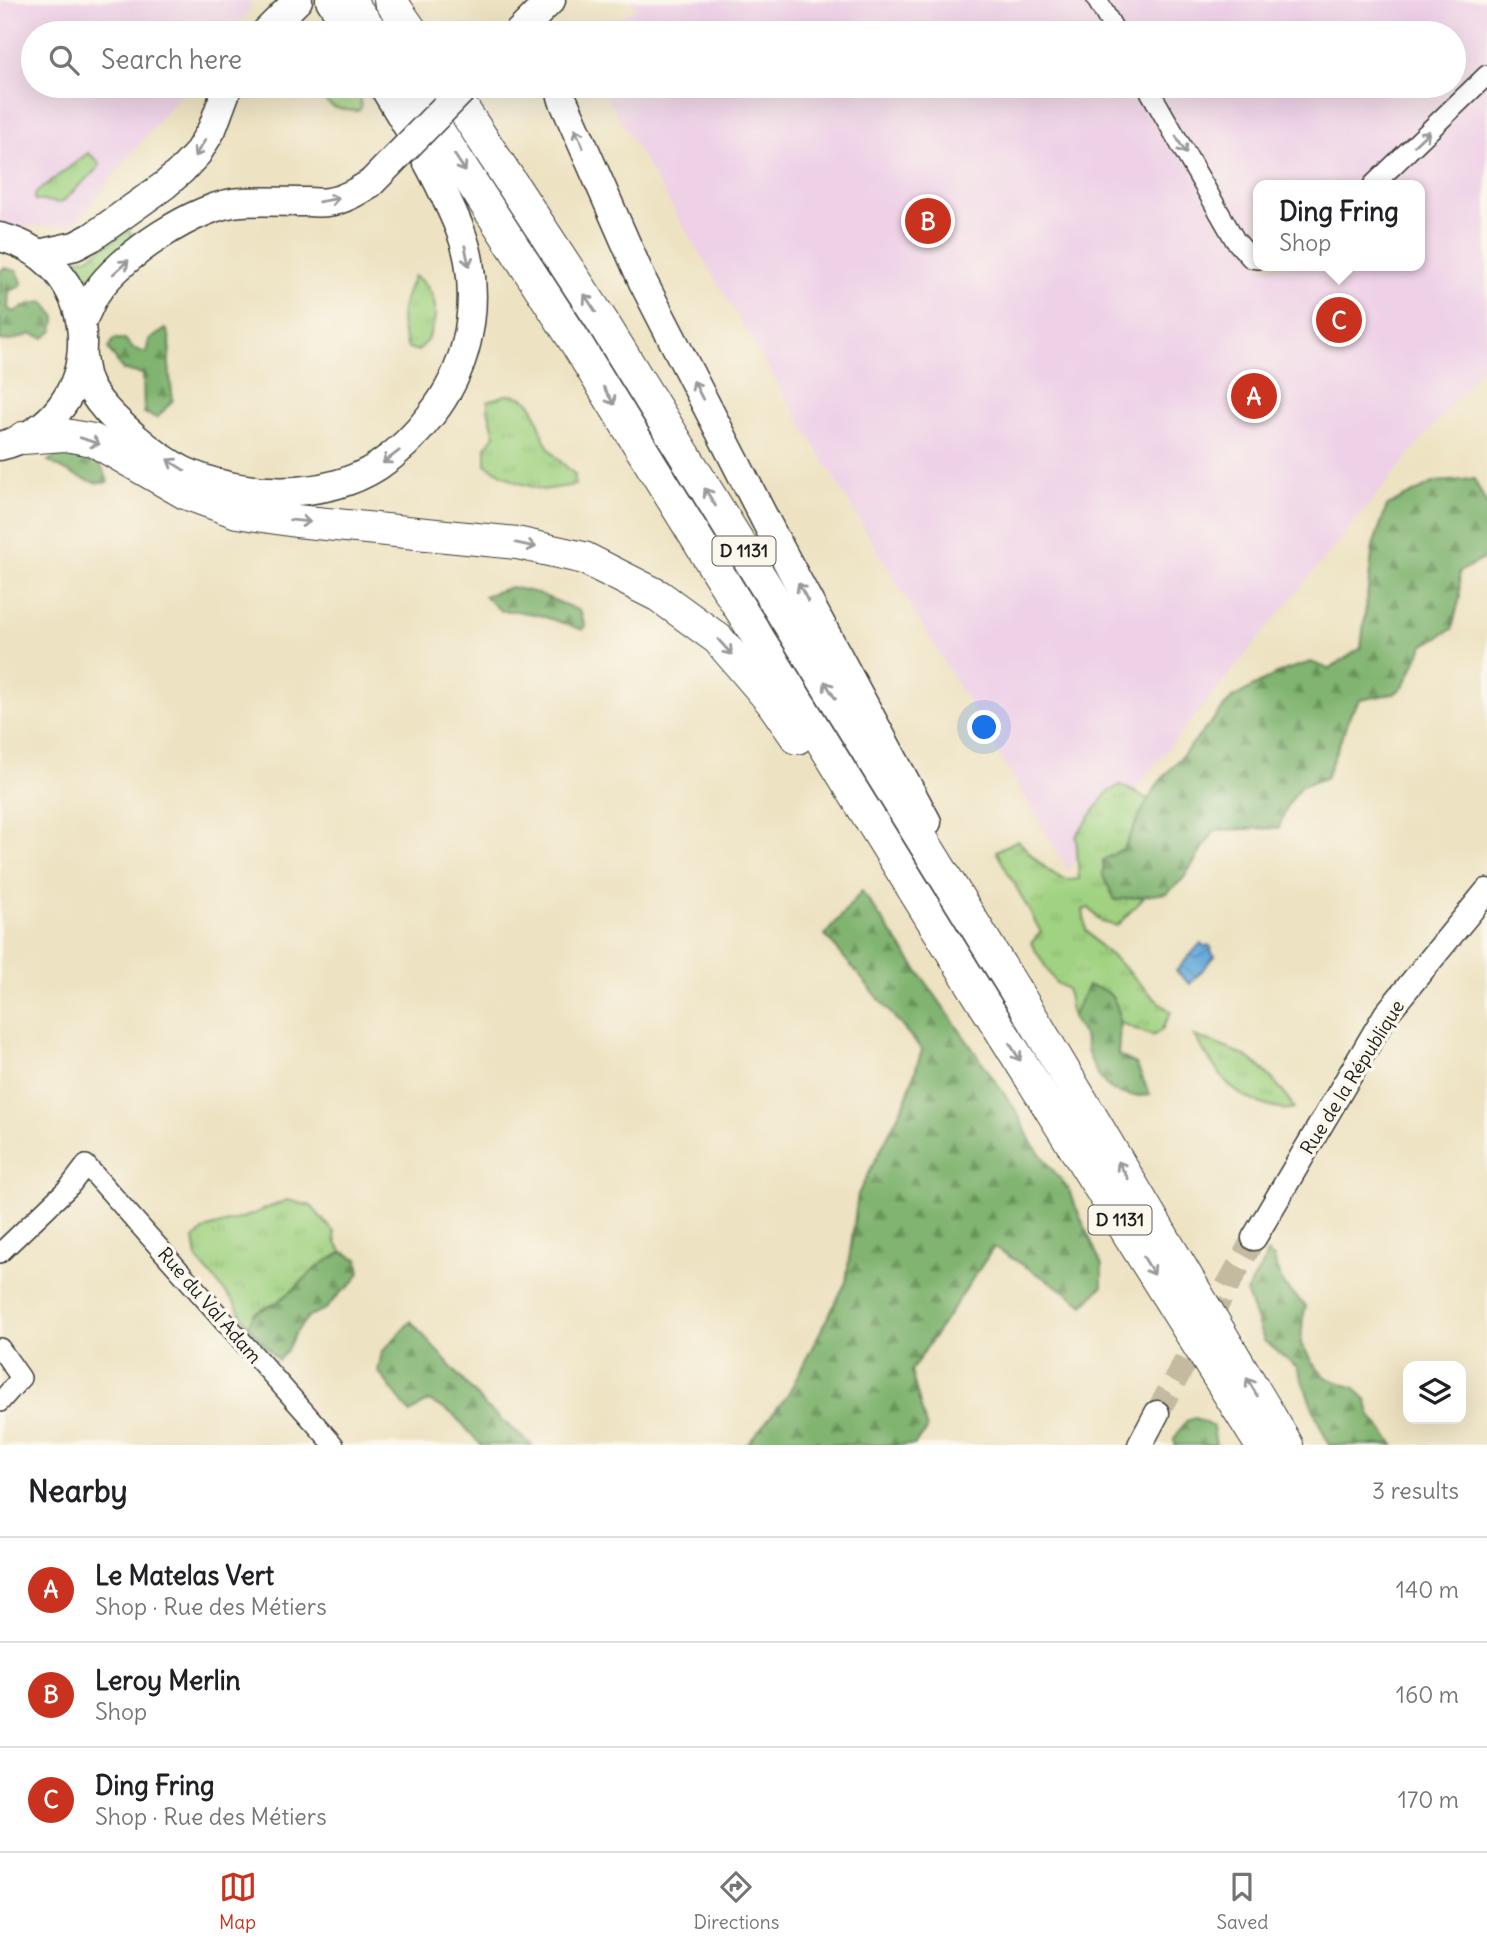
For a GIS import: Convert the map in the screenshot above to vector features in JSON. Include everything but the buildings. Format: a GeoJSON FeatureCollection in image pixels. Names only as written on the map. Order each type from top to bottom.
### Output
{"type":"FeatureCollection","features":[{"type":"Feature","properties":{"kind":"main road"},"geometry":{"type":"LineString","coordinates":[[277,21],[298,0]]}},
{"type":"Feature","properties":{"kind":"main road"},"geometry":{"type":"LineString","coordinates":[[330,0],[343,21]]}},
{"type":"Feature","properties":{"kind":"main road"},"geometry":{"type":"LineString","coordinates":[[349,0],[364,21]]}},
{"type":"Feature","properties":{"kind":"main road"},"geometry":{"type":"LineString","coordinates":[[390,0],[405,21]]}},
{"type":"Feature","properties":{"kind":"main road"},"geometry":{"type":"LineString","coordinates":[[530,21],[552,0]]}},
{"type":"Feature","properties":{"kind":"main road"},"geometry":{"type":"LineString","coordinates":[[550,21],[552,0]]}},
{"type":"Feature","properties":{"kind":"main road"},"geometry":{"type":"LineString","coordinates":[[39,254],[75,246],[92,237],[183,170],[197,154],[212,129],[224,98]]}},
{"type":"Feature","properties":{"kind":"main road"},"geometry":{"type":"LineString","coordinates":[[0,237],[22,244],[39,254],[66,284],[82,322],[82,357],[87,380],[110,415],[145,445],[183,470],[224,486],[265,491],[305,490],[341,483],[376,468],[404,447],[442,402],[458,371],[468,337],[473,304],[469,260],[460,227],[426,156],[390,98]]}},
{"type":"Feature","properties":{"kind":"main road","name":"D 1131"},"geometry":{"type":"LineString","coordinates":[[418,98],[583,354],[978,994],[1261,1445]]}},
{"type":"Feature","properties":{"kind":"main road"},"geometry":{"type":"LineString","coordinates":[[82,322],[96,293],[117,269],[179,224],[225,204],[328,202],[349,196],[371,183],[454,98]]}},
{"type":"Feature","properties":{"kind":"main road","name":"D 1131"},"geometry":{"type":"LineString","coordinates":[[456,98],[602,321],[1033,1019],[1287,1445]]}},
{"type":"Feature","properties":{"kind":"main road"},"geometry":{"type":"LineString","coordinates":[[562,98],[643,282],[774,537],[1033,1019]]}},
{"type":"Feature","properties":{"kind":"main road"},"geometry":{"type":"LineString","coordinates":[[11,442],[47,421],[67,399],[74,386],[82,357]]}},
{"type":"Feature","properties":{"kind":"main road"},"geometry":{"type":"LineString","coordinates":[[11,442],[65,435],[93,440],[185,493],[237,512],[296,521],[517,543],[584,558],[659,596],[718,639],[771,701],[978,994]]}},
{"type":"Feature","properties":{"kind":"street"},"geometry":{"type":"LineString","coordinates":[[1097,0],[1109,21]]}},
{"type":"Feature","properties":{"kind":"street"},"geometry":{"type":"LineString","coordinates":[[1466,95],[1487,75]]}},
{"type":"Feature","properties":{"kind":"street"},"geometry":{"type":"LineString","coordinates":[[1153,98],[1235,240],[1253,258]]}},
{"type":"Feature","properties":{"kind":"street"},"geometry":{"type":"LineString","coordinates":[[1378,180],[1463,98]]}},
{"type":"Feature","properties":{"kind":"street","name":"Rue de la République"},"geometry":{"type":"LineString","coordinates":[[1254,1238],[1386,1014],[1487,891]]}},
{"type":"Feature","properties":{"kind":"street","name":"Rue du Val Adam"},"geometry":{"type":"LineString","coordinates":[[0,1253],[70,1186],[86,1165],[334,1445]]}},
{"type":"Feature","properties":{"kind":"street"},"geometry":{"type":"LineString","coordinates":[[0,1348],[20,1378],[0,1402]]}},
{"type":"Feature","properties":{"kind":"street"},"geometry":{"type":"LineString","coordinates":[[1140,1445],[1157,1413]]}},
{"type":"Feature","properties":{"kind":"shaded area"},"geometry":{"type":"Polygon","coordinates":[[[0,0],[247,0],[252,8],[241,21],[21,21],[21,98],[177,98],[74,224],[0,229],[0,0]]]}},
{"type":"Feature","properties":{"kind":"shaded area"},"geometry":{"type":"Polygon","coordinates":[[[632,0],[1487,0],[1487,361],[1068,870],[607,98],[1466,98],[1466,21],[616,21],[636,8],[632,0]]]}},
{"type":"Feature","properties":{"kind":"green space"},"geometry":{"type":"Polygon","coordinates":[[[360,98],[361,108],[358,111],[342,109],[323,99],[360,98]]]}},
{"type":"Feature","properties":{"kind":"green space"},"geometry":{"type":"Polygon","coordinates":[[[88,153],[100,165],[61,203],[35,200],[35,194],[88,153]]]}},
{"type":"Feature","properties":{"kind":"green space"},"geometry":{"type":"Polygon","coordinates":[[[129,230],[135,242],[92,278],[85,277],[77,270],[72,260],[87,258],[129,230]]]}},
{"type":"Feature","properties":{"kind":"green space"},"geometry":{"type":"Polygon","coordinates":[[[4,268],[17,271],[22,282],[21,286],[9,291],[8,309],[14,312],[30,304],[44,302],[56,317],[53,331],[44,338],[31,334],[10,341],[0,340],[0,271],[4,268]]]}},
{"type":"Feature","properties":{"kind":"green space"},"geometry":{"type":"Polygon","coordinates":[[[414,276],[424,283],[430,292],[435,312],[430,333],[418,351],[408,348],[401,320],[403,304],[414,276]]]}},
{"type":"Feature","properties":{"kind":"green space"},"geometry":{"type":"Polygon","coordinates":[[[166,329],[170,342],[169,364],[173,400],[157,418],[144,413],[143,374],[123,370],[108,348],[114,339],[125,339],[132,348],[146,353],[149,340],[166,329]]]}},
{"type":"Feature","properties":{"kind":"green space"},"geometry":{"type":"Polygon","coordinates":[[[506,395],[518,396],[532,406],[545,442],[575,475],[575,485],[543,490],[516,482],[486,465],[486,447],[495,435],[488,401],[506,395]]]}},
{"type":"Feature","properties":{"kind":"green space"},"geometry":{"type":"Polygon","coordinates":[[[73,454],[91,459],[100,465],[108,482],[86,480],[48,461],[59,455],[73,454]]]}},
{"type":"Feature","properties":{"kind":"green space"},"geometry":{"type":"Polygon","coordinates":[[[1474,479],[1487,505],[1487,557],[1459,572],[1460,597],[1452,629],[1423,646],[1405,684],[1396,693],[1360,700],[1351,713],[1326,778],[1301,786],[1287,806],[1279,828],[1215,830],[1183,879],[1167,893],[1115,900],[1103,876],[1103,860],[1124,848],[1160,781],[1232,698],[1280,672],[1311,662],[1329,669],[1361,648],[1373,546],[1387,506],[1435,482],[1474,479]]]}},
{"type":"Feature","properties":{"kind":"green space"},"geometry":{"type":"Polygon","coordinates":[[[511,587],[537,593],[580,611],[585,626],[583,630],[539,615],[501,611],[484,596],[511,587]]]}},
{"type":"Feature","properties":{"kind":"green space"},"geometry":{"type":"Polygon","coordinates":[[[1120,785],[1148,799],[1124,848],[1103,861],[1115,900],[1145,896],[1117,926],[1102,922],[1089,908],[1083,910],[1086,930],[1098,944],[1171,1012],[1161,1031],[1152,1036],[1119,1022],[1119,1012],[1088,986],[1072,1017],[1067,989],[1055,982],[1031,943],[1041,932],[996,851],[1018,840],[1060,878],[1079,879],[1076,836],[1107,793],[1120,785]]]}},
{"type":"Feature","properties":{"kind":"green space"},"geometry":{"type":"Polygon","coordinates":[[[862,891],[1017,1112],[1031,1142],[1068,1189],[1102,1266],[1102,1286],[1084,1305],[994,1247],[911,1371],[927,1430],[914,1445],[747,1445],[787,1396],[846,1282],[858,1194],[905,1102],[922,1050],[825,935],[862,891]]]}},
{"type":"Feature","properties":{"kind":"green space"},"geometry":{"type":"Polygon","coordinates":[[[1088,986],[1105,991],[1116,1003],[1120,1029],[1118,1055],[1136,1064],[1150,1095],[1129,1096],[1120,1093],[1112,1090],[1100,1078],[1089,1056],[1084,1037],[1072,1017],[1088,986]]]}},
{"type":"Feature","properties":{"kind":"green space"},"geometry":{"type":"Polygon","coordinates":[[[1194,1036],[1252,1060],[1272,1079],[1294,1108],[1270,1107],[1236,1091],[1211,1063],[1194,1036]]]}},
{"type":"Feature","properties":{"kind":"green space"},"geometry":{"type":"Polygon","coordinates":[[[287,1200],[311,1206],[334,1232],[336,1243],[343,1252],[317,1267],[276,1303],[255,1313],[248,1326],[234,1302],[197,1259],[194,1238],[208,1228],[287,1200]]]}},
{"type":"Feature","properties":{"kind":"green space"},"geometry":{"type":"Polygon","coordinates":[[[343,1252],[358,1259],[360,1273],[326,1309],[309,1316],[278,1360],[248,1326],[255,1313],[273,1305],[317,1267],[343,1252]]]}},
{"type":"Feature","properties":{"kind":"green space"},"geometry":{"type":"Polygon","coordinates":[[[1267,1253],[1274,1258],[1285,1285],[1306,1306],[1301,1344],[1314,1365],[1327,1378],[1355,1388],[1366,1400],[1371,1416],[1394,1445],[1329,1445],[1297,1367],[1264,1341],[1246,1292],[1267,1253]]]}},
{"type":"Feature","properties":{"kind":"green space"},"geometry":{"type":"Polygon","coordinates":[[[411,1321],[486,1407],[532,1445],[481,1445],[453,1414],[429,1401],[410,1413],[378,1371],[382,1352],[411,1321]]]}},
{"type":"Feature","properties":{"kind":"green space"},"geometry":{"type":"Polygon","coordinates":[[[1195,1418],[1213,1427],[1216,1445],[1175,1445],[1174,1439],[1186,1421],[1195,1418]]]}},
{"type":"Feature","properties":{"kind":"water"},"geometry":{"type":"Polygon","coordinates":[[[1201,943],[1205,947],[1211,947],[1215,956],[1190,984],[1176,971],[1201,943]]]}},
{"type":"Feature","properties":{"kind":"tunnel"},"geometry":{"type":"LineString","coordinates":[[1157,1413],[1254,1238]]}},
{"type":"Feature","properties":{"kind":"place","name":"Leroy Merlin"},"geometry":{"type":"Point","coordinates":[928,221]}},
{"type":"Feature","properties":{"kind":"place","name":"Ding Fring"},"geometry":{"type":"Point","coordinates":[1339,320]}},
{"type":"Feature","properties":{"kind":"place","name":"Le Matelas Vert"},"geometry":{"type":"Point","coordinates":[1254,396]}}]}
